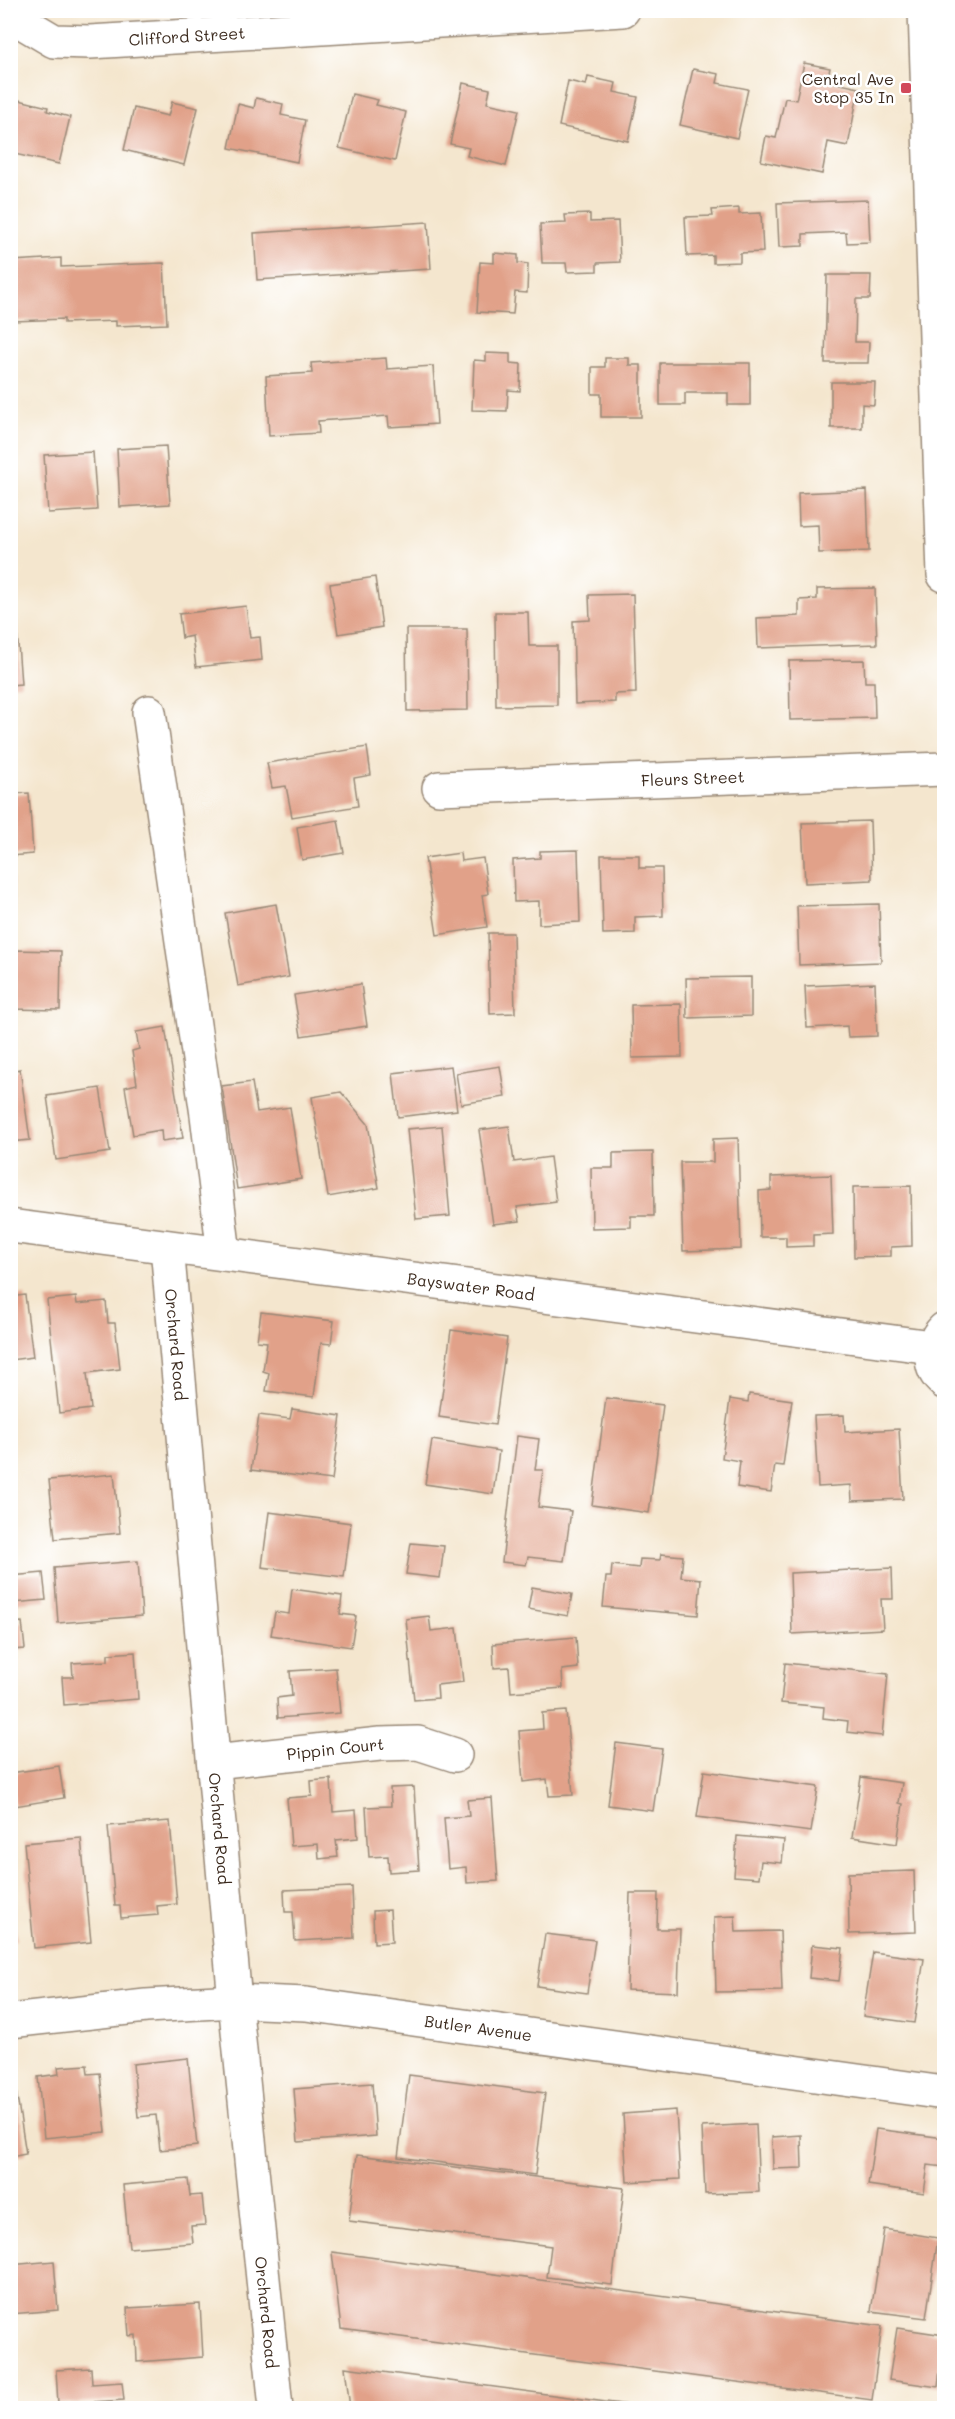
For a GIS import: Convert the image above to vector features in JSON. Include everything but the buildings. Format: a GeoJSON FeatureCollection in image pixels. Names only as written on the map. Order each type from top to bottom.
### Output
{"type":"FeatureCollection","features":[{"type":"Feature","properties":{"kind":"street","name":"Clifford Street"},"geometry":{"type":"LineString","coordinates":[[12,10],[22,22],[54,41],[90,42],[623,10]]}},
{"type":"Feature","properties":{"kind":"street"},"geometry":{"type":"LineString","coordinates":[[925,10],[945,575]]}},
{"type":"Feature","properties":{"kind":"street"},"geometry":{"type":"LineString","coordinates":[[149,712],[207,1114],[224,1254]]}},
{"type":"Feature","properties":{"kind":"street","name":"Fleurs Street"},"geometry":{"type":"LineString","coordinates":[[439,788],[945,769]]}},
{"type":"Feature","properties":{"kind":"street","name":"Bayswater Road"},"geometry":{"type":"LineString","coordinates":[[10,1226],[224,1254],[938,1337]]}},
{"type":"Feature","properties":{"kind":"street","name":"Orchard Road"},"geometry":{"type":"LineString","coordinates":[[167,1247],[276,2409]]}},
{"type":"Feature","properties":{"kind":"street"},"geometry":{"type":"LineString","coordinates":[[938,1337],[932,1358],[934,1369],[945,1382]]}},
{"type":"Feature","properties":{"kind":"street","name":"Pippin Court"},"geometry":{"type":"LineString","coordinates":[[214,1762],[380,1744],[418,1743],[455,1755]]}},
{"type":"Feature","properties":{"kind":"street","name":"Butler Avenue"},"geometry":{"type":"LineString","coordinates":[[10,2021],[146,2006],[236,2001],[306,2004],[945,2093]]}},
{"type":"Feature","properties":{"kind":"place","name":"Central Ave Stop 35 In"},"geometry":{"type":"Point","coordinates":[906,88]}}]}
